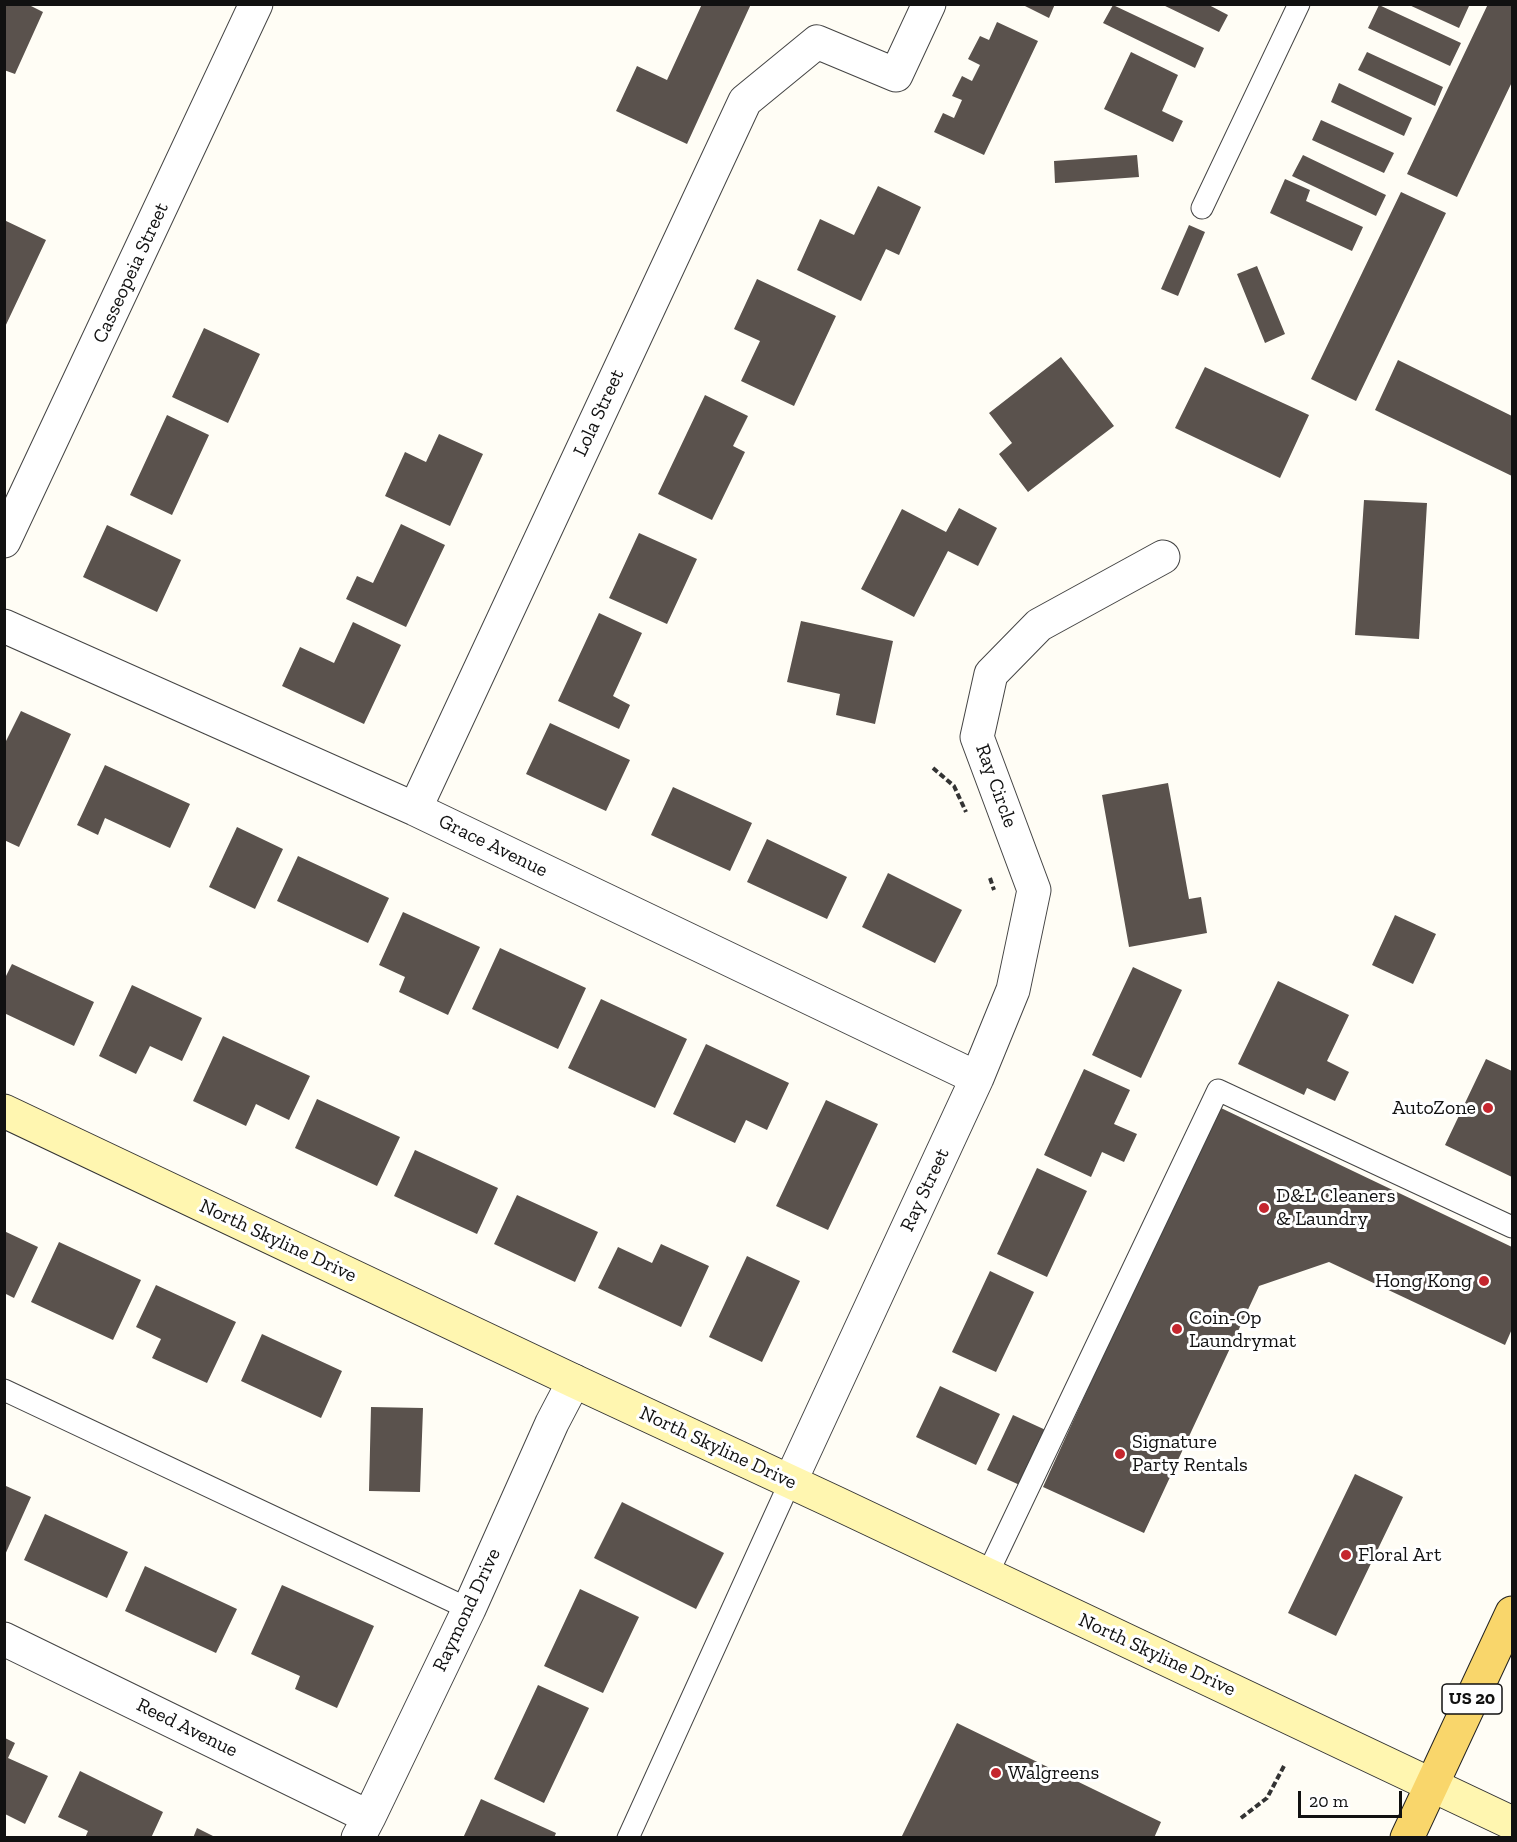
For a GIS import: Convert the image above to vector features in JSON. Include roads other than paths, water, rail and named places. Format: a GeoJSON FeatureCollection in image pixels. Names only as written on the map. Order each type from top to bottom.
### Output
{"type":"FeatureCollection","features":[{"type":"Feature","properties":{"kind":"main road","name":"North Skyline Drive"},"geometry":{"type":"LineString","coordinates":[[4,1111],[1512,1823]]}},
{"type":"Feature","properties":{"kind":"main road","name":"US 20"},"geometry":{"type":"LineString","coordinates":[[1407,1838],[1512,1613]]}},
{"type":"Feature","properties":{"kind":"street","name":"Casseopeia Street"},"geometry":{"type":"LineString","coordinates":[[4,541],[256,4]]}},
{"type":"Feature","properties":{"kind":"street","name":"Lola Street"},"geometry":{"type":"LineString","coordinates":[[415,809],[745,101],[817,42],[896,75],[929,4]]}},
{"type":"Feature","properties":{"kind":"street","name":"Ray Circle"},"geometry":{"type":"LineString","coordinates":[[1034,890],[977,737],[992,674],[1039,625],[1163,557]]}},
{"type":"Feature","properties":{"kind":"street","name":"Grace Avenue"},"geometry":{"type":"LineString","coordinates":[[4,626],[415,809],[977,1078]]}},
{"type":"Feature","properties":{"kind":"street","name":"Ray Street"},"geometry":{"type":"LineString","coordinates":[[790,1482],[977,1078],[1013,990],[1034,890]]}},
{"type":"Feature","properties":{"kind":"street","name":"Raymond Drive"},"geometry":{"type":"LineString","coordinates":[[363,1827],[469,1609],[552,1423],[574,1381]]}},
{"type":"Feature","properties":{"kind":"street","name":"Reed Avenue"},"geometry":{"type":"LineString","coordinates":[[4,1639],[363,1827]]}},
{"type":"Feature","properties":{"kind":"lane"},"geometry":{"type":"LineString","coordinates":[[1202,208],[1299,4]]}},
{"type":"Feature","properties":{"kind":"lane"},"geometry":{"type":"LineString","coordinates":[[987,1575],[1218,1090],[1512,1227]]}},
{"type":"Feature","properties":{"kind":"lane"},"geometry":{"type":"LineString","coordinates":[[4,1390],[469,1609]]}},
{"type":"Feature","properties":{"kind":"lane"},"geometry":{"type":"LineString","coordinates":[[628,1838],[790,1482]]}},
{"type":"Feature","properties":{"kind":"place","name":"AutoZone"},"geometry":{"type":"Point","coordinates":[1488,1108]}},
{"type":"Feature","properties":{"kind":"place","name":"D&L Cleaners & Laundry"},"geometry":{"type":"Point","coordinates":[1264,1208]}},
{"type":"Feature","properties":{"kind":"place","name":"Hong Kong"},"geometry":{"type":"Point","coordinates":[1484,1281]}},
{"type":"Feature","properties":{"kind":"place","name":"Coin-Op Laundrymat"},"geometry":{"type":"Point","coordinates":[1177,1329]}},
{"type":"Feature","properties":{"kind":"place","name":"Signature Party Rentals"},"geometry":{"type":"Point","coordinates":[1120,1454]}},
{"type":"Feature","properties":{"kind":"place","name":"Floral Art"},"geometry":{"type":"Point","coordinates":[1346,1555]}},
{"type":"Feature","properties":{"kind":"place","name":"Walgreens"},"geometry":{"type":"Point","coordinates":[996,1773]}}]}
